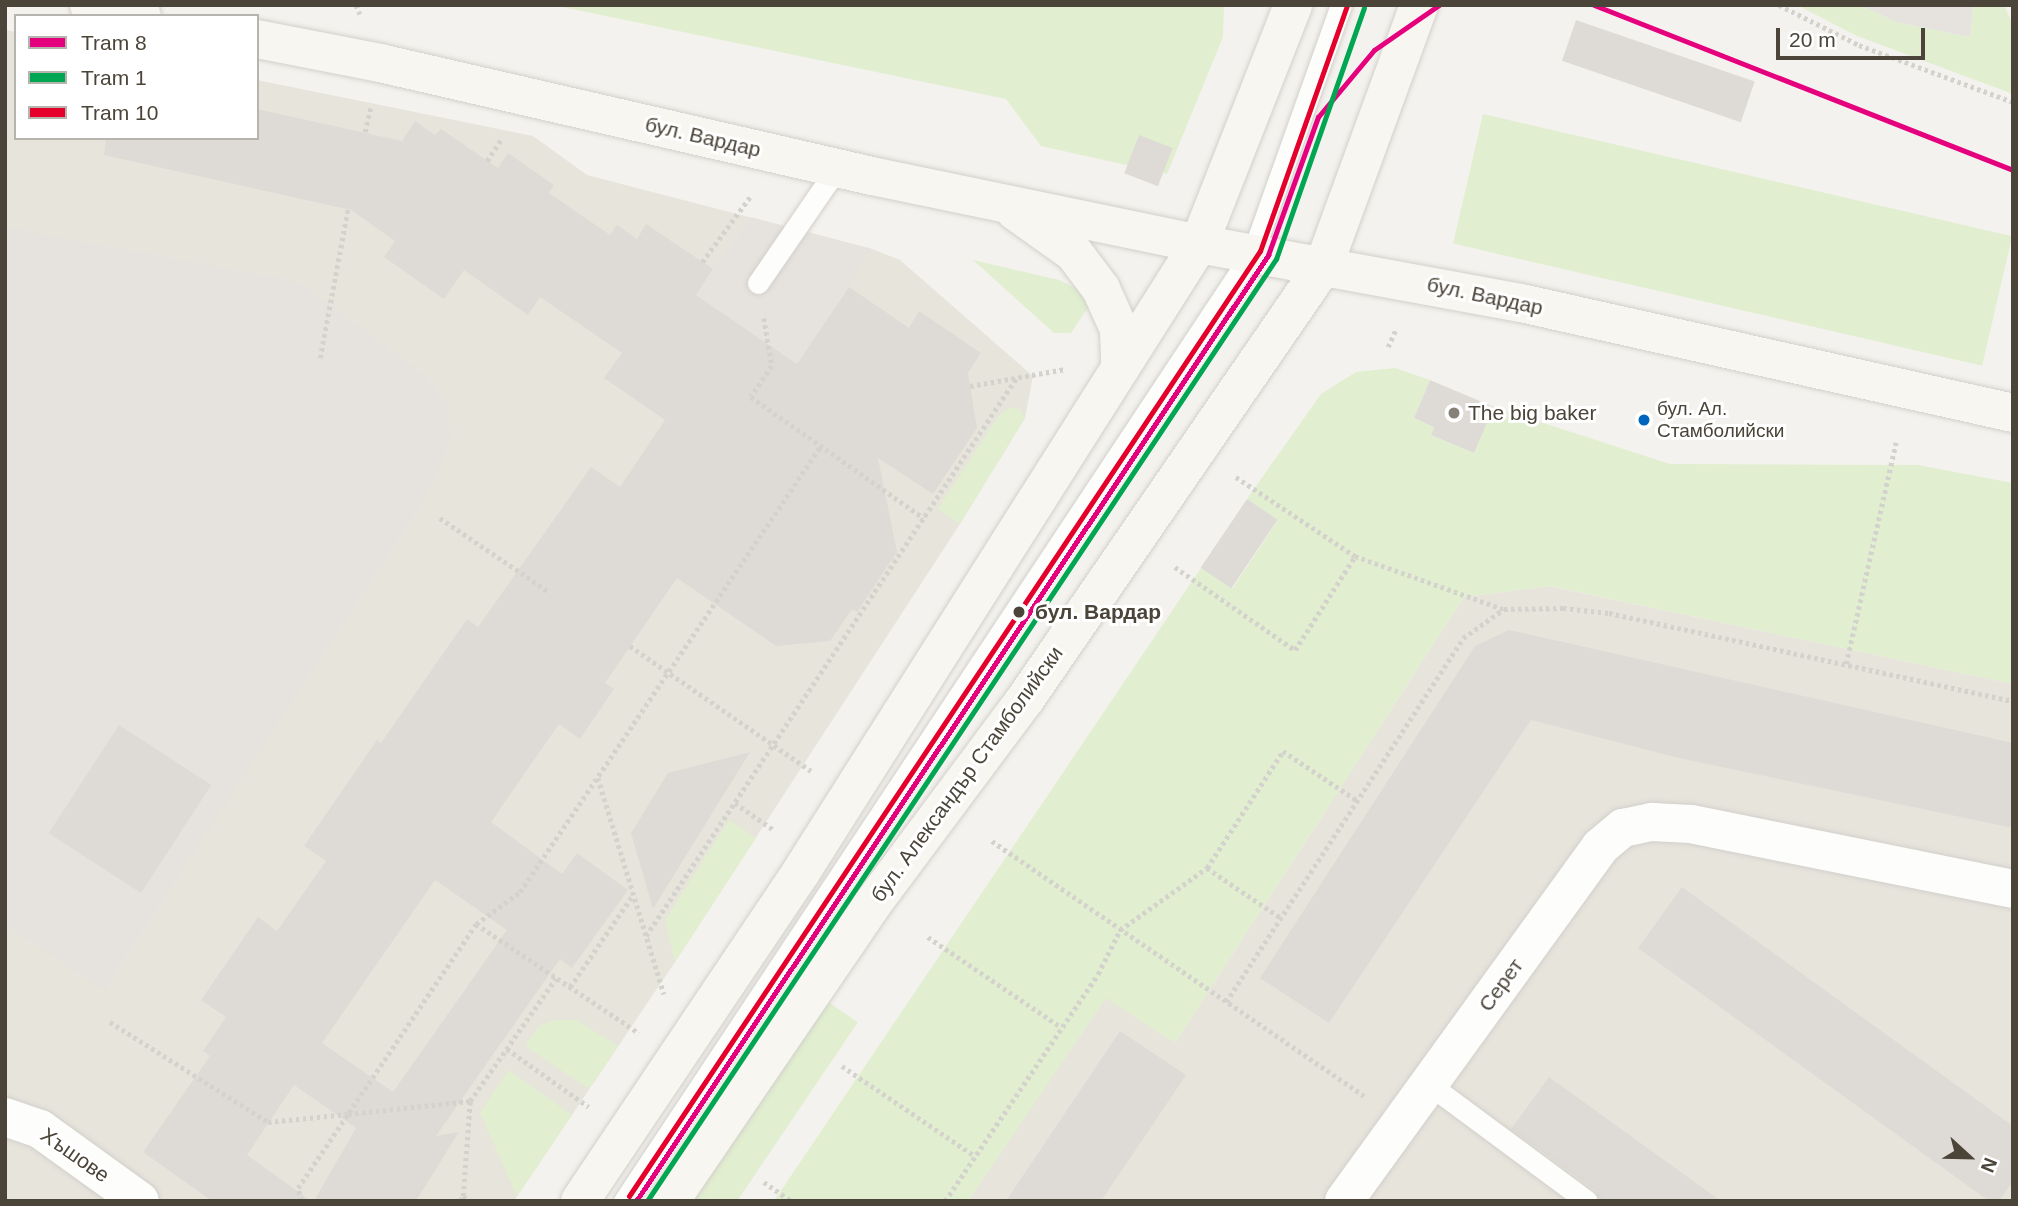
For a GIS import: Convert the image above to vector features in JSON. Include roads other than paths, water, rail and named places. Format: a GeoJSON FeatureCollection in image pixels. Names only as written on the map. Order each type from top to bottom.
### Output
{"type":"FeatureCollection","features":[{"type":"Feature","properties":{"kind":"street"},"geometry":{"type":"LineString","coordinates":[[89,5],[132,14]]}},
{"type":"Feature","properties":{"kind":"street"},"geometry":{"type":"LineString","coordinates":[[580,1201],[801,872],[1199,244],[1293,5]]}},
{"type":"Feature","properties":{"kind":"street","name":"бул. Александър Стамболийски"},"geometry":{"type":"LineString","coordinates":[[670,1201],[872,906],[1024,701],[1324,265],[1419,5]]}},
{"type":"Feature","properties":{"kind":"street","name":"бул. Вардар"},"geometry":{"type":"LineString","coordinates":[[259,38],[394,66],[1004,203],[1199,244],[1534,306],[2013,413]]}},
{"type":"Feature","properties":{"kind":"street"},"geometry":{"type":"LineString","coordinates":[[1004,203],[1074,253],[1101,289],[1119,329],[1120,367]]}},
{"type":"Feature","properties":{"kind":"street","name":"Серет"},"geometry":{"type":"LineString","coordinates":[[1356,1197],[1402,1123],[1600,847],[1623,828],[1652,822],[1691,824],[2013,889]]}},
{"type":"Feature","properties":{"kind":"street","name":"Хъшове"},"geometry":{"type":"LineString","coordinates":[[5,1117],[40,1129],[140,1201]]}},
{"type":"Feature","properties":{"kind":"lane"},"geometry":{"type":"LineString","coordinates":[[624,1201],[1253,252],[1341,5]]}},
{"type":"Feature","properties":{"kind":"lane"},"geometry":{"type":"LineString","coordinates":[[758,283],[837,167]]}},
{"type":"Feature","properties":{"kind":"lane"},"geometry":{"type":"LineString","coordinates":[[1430,1085],[1587,1201]]}},
{"type":"Feature","properties":{"kind":"tram line","name":"10"},"geometry":{"type":"LineString","coordinates":[[629,1196],[1260,251],[1347,5]]}},
{"type":"Feature","properties":{"kind":"tram line","name":"8"},"geometry":{"type":"LineString","coordinates":[[636,1201],[1268,255],[1318,117],[1374,50],[1439,5]]}},
{"type":"Feature","properties":{"kind":"tram line","name":"8"},"geometry":{"type":"LineString","coordinates":[[1594,5],[2013,170]]}},
{"type":"Feature","properties":{"kind":"tram line","name":"1"},"geometry":{"type":"LineString","coordinates":[[647,1201],[1276,259],[1364,8]]}},
{"type":"Feature","properties":{"kind":"place","name":"The big baker"},"geometry":{"type":"Point","coordinates":[1454,413]}},
{"type":"Feature","properties":{"kind":"place","name":"бул. Ал. Стамболийски"},"geometry":{"type":"Point","coordinates":[1644,420]}},
{"type":"Feature","properties":{"kind":"place","name":"бул. Вардар"},"geometry":{"type":"Point","coordinates":[1019,612]}}]}
